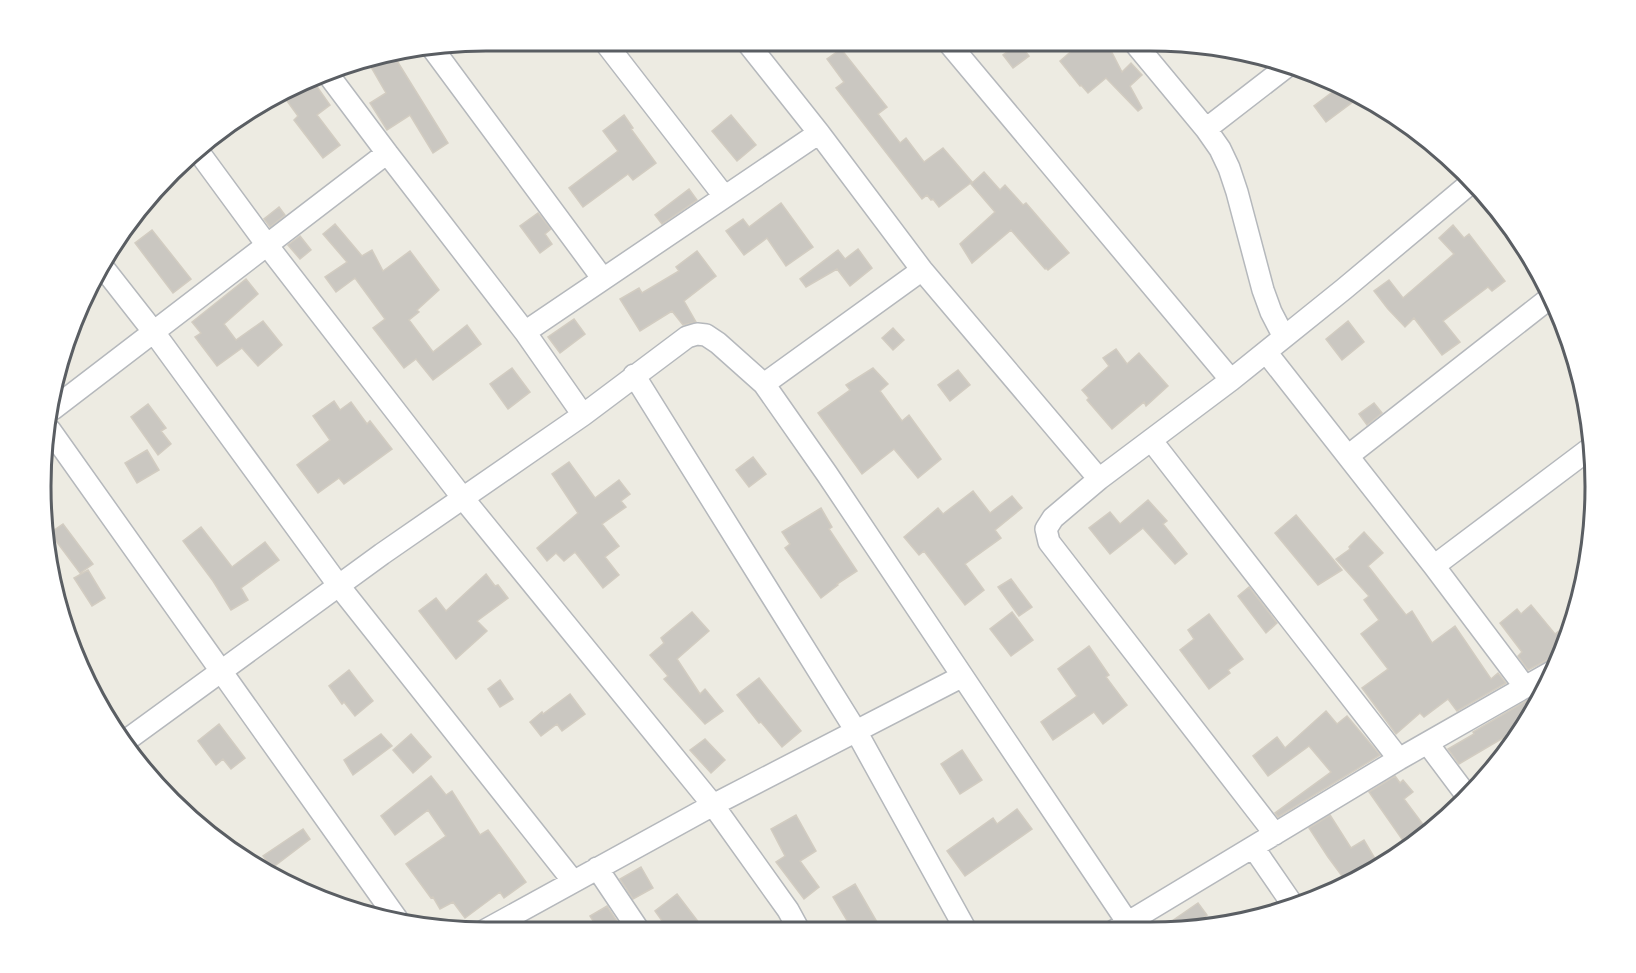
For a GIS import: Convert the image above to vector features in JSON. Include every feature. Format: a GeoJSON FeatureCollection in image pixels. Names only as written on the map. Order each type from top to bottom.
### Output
{"type":"FeatureCollection","features":[{"type":"Feature","properties":{"kind":"street"},"geometry":{"type":"LineString","coordinates":[[612,51],[724,196]]}},
{"type":"Feature","properties":{"kind":"street"},"geometry":{"type":"LineString","coordinates":[[754,51],[922,270],[1099,479]]}},
{"type":"Feature","properties":{"kind":"street"},"geometry":{"type":"LineString","coordinates":[[955,51],[1231,380]]}},
{"type":"Feature","properties":{"kind":"street"},"geometry":{"type":"LineString","coordinates":[[1141,51],[1220,149],[1229,168],[1263,290],[1284,337]]}},
{"type":"Feature","properties":{"kind":"street"},"geometry":{"type":"LineString","coordinates":[[437,54],[603,279]]}},
{"type":"Feature","properties":{"kind":"street"},"geometry":{"type":"LineString","coordinates":[[1206,129],[1280,71]]}},
{"type":"Feature","properties":{"kind":"street"},"geometry":{"type":"LineString","coordinates":[[332,80],[525,332],[583,415]]}},
{"type":"Feature","properties":{"kind":"street"},"geometry":{"type":"LineString","coordinates":[[525,332],[819,133]]}},
{"type":"Feature","properties":{"kind":"street"},"geometry":{"type":"LineString","coordinates":[[58,406],[387,153]]}},
{"type":"Feature","properties":{"kind":"street"},"geometry":{"type":"LineString","coordinates":[[202,157],[267,245],[462,497],[713,805],[795,922]]}},
{"type":"Feature","properties":{"kind":"street"},"geometry":{"type":"LineString","coordinates":[[1275,834],[1049,542],[1046,529],[1053,518],[1099,479],[1231,380],[1465,187]]}},
{"type":"Feature","properties":{"kind":"street"},"geometry":{"type":"LineString","coordinates":[[764,384],[922,270]]}},
{"type":"Feature","properties":{"kind":"street"},"geometry":{"type":"LineString","coordinates":[[107,273],[153,331],[339,586],[573,881]]}},
{"type":"Feature","properties":{"kind":"street"},"geometry":{"type":"LineString","coordinates":[[1348,456],[1544,303]]}},
{"type":"Feature","properties":{"kind":"street"},"geometry":{"type":"LineString","coordinates":[[130,737],[462,497],[583,415],[687,337],[697,334],[706,335],[764,384],[827,474],[1120,922]]}},
{"type":"Feature","properties":{"kind":"street"},"geometry":{"type":"LineString","coordinates":[[1266,352],[1434,566],[1525,687]]}},
{"type":"Feature","properties":{"kind":"street"},"geometry":{"type":"LineString","coordinates":[[634,375],[856,731],[961,922]]}},
{"type":"Feature","properties":{"kind":"street"},"geometry":{"type":"LineString","coordinates":[[54,436],[391,911]]}},
{"type":"Feature","properties":{"kind":"street"},"geometry":{"type":"LineString","coordinates":[[1151,440],[1399,759]]}},
{"type":"Feature","properties":{"kind":"street"},"geometry":{"type":"LineString","coordinates":[[1434,566],[1584,453]]}},
{"type":"Feature","properties":{"kind":"street"},"geometry":{"type":"LineString","coordinates":[[500,922],[713,805],[961,677]]}},
{"type":"Feature","properties":{"kind":"street"},"geometry":{"type":"LineString","coordinates":[[1134,922],[1399,759],[1540,678]]}},
{"type":"Feature","properties":{"kind":"street"},"geometry":{"type":"LineString","coordinates":[[1428,744],[1462,789]]}},
{"type":"Feature","properties":{"kind":"street"},"geometry":{"type":"LineString","coordinates":[[1253,847],[1289,899]]}},
{"type":"Feature","properties":{"kind":"street"},"geometry":{"type":"LineString","coordinates":[[597,868],[633,922]]}},
{"type":"Feature","properties":{"kind":"building"},"geometry":{"type":"Polygon","coordinates":[[[838,51],[843,51],[887,107],[878,114],[900,143],[906,138],[924,162],[943,148],[972,182],[939,207],[927,195],[922,199],[836,88],[844,82],[827,59],[838,51]]]}},
{"type":"Feature","properties":{"kind":"building"},"geometry":{"type":"Polygon","coordinates":[[[1008,51],[1025,51],[1029,56],[1013,68],[1003,55],[1008,51]]]}},
{"type":"Feature","properties":{"kind":"building"},"geometry":{"type":"Polygon","coordinates":[[[1072,51],[1111,51],[1122,72],[1131,63],[1142,75],[1130,86],[1142,108],[1138,111],[1106,78],[1088,93],[1060,61],[1072,51]]]}},
{"type":"Feature","properties":{"kind":"building"},"geometry":{"type":"Polygon","coordinates":[[[397,60],[448,143],[433,153],[410,115],[387,130],[370,103],[386,93],[371,67],[397,60]]]}},
{"type":"Feature","properties":{"kind":"building"},"geometry":{"type":"Polygon","coordinates":[[[316,86],[330,105],[317,115],[340,145],[323,158],[294,120],[298,116],[287,101],[316,86]]]}},
{"type":"Feature","properties":{"kind":"building"},"geometry":{"type":"Polygon","coordinates":[[[1333,92],[1353,102],[1326,122],[1314,106],[1333,92]]]}},
{"type":"Feature","properties":{"kind":"building"},"geometry":{"type":"Polygon","coordinates":[[[624,115],[633,128],[631,129],[656,163],[633,180],[628,174],[583,207],[569,188],[618,151],[603,131],[624,115]]]}},
{"type":"Feature","properties":{"kind":"building"},"geometry":{"type":"Polygon","coordinates":[[[731,115],[756,145],[737,161],[712,131],[731,115]]]}},
{"type":"Feature","properties":{"kind":"building"},"geometry":{"type":"Polygon","coordinates":[[[984,172],[1000,190],[1005,185],[1023,205],[1026,203],[1069,253],[1048,270],[1045,269],[1011,230],[972,263],[960,244],[995,212],[971,184],[984,172]]]}},
{"type":"Feature","properties":{"kind":"building"},"geometry":{"type":"Polygon","coordinates":[[[689,189],[697,200],[662,224],[655,215],[689,189]]]}},
{"type":"Feature","properties":{"kind":"building"},"geometry":{"type":"Polygon","coordinates":[[[781,203],[813,247],[786,266],[767,238],[744,255],[726,231],[743,219],[749,227],[781,203]]]}},
{"type":"Feature","properties":{"kind":"building"},"geometry":{"type":"Polygon","coordinates":[[[279,207],[285,215],[270,227],[264,219],[279,207]]]}},
{"type":"Feature","properties":{"kind":"building"},"geometry":{"type":"Polygon","coordinates":[[[538,213],[551,229],[545,234],[552,244],[540,253],[520,226],[538,213]]]}},
{"type":"Feature","properties":{"kind":"building"},"geometry":{"type":"Polygon","coordinates":[[[335,224],[362,256],[372,250],[383,271],[410,251],[439,290],[409,320],[433,352],[467,325],[481,344],[433,380],[416,359],[404,368],[373,328],[385,319],[355,278],[336,292],[325,277],[347,262],[323,234],[335,224]]]}},
{"type":"Feature","properties":{"kind":"building"},"geometry":{"type":"Polygon","coordinates":[[[1453,225],[1464,238],[1469,234],[1505,281],[1492,291],[1488,287],[1443,321],[1460,342],[1442,355],[1414,318],[1405,327],[1374,291],[1389,280],[1403,298],[1454,254],[1439,238],[1453,225]]]}},
{"type":"Feature","properties":{"kind":"building"},"geometry":{"type":"Polygon","coordinates":[[[152,230],[191,279],[173,293],[135,243],[152,230]]]}},
{"type":"Feature","properties":{"kind":"building"},"geometry":{"type":"Polygon","coordinates":[[[300,236],[311,250],[300,259],[288,245],[300,236]]]}},
{"type":"Feature","properties":{"kind":"building"},"geometry":{"type":"Polygon","coordinates":[[[858,249],[872,268],[850,286],[837,269],[806,287],[800,279],[838,250],[845,259],[858,249]]]}},
{"type":"Feature","properties":{"kind":"building"},"geometry":{"type":"Polygon","coordinates":[[[697,251],[716,276],[684,301],[696,322],[683,325],[672,311],[640,331],[620,299],[639,288],[642,293],[679,271],[676,267],[697,251]]]}},
{"type":"Feature","properties":{"kind":"building"},"geometry":{"type":"Polygon","coordinates":[[[246,279],[258,294],[224,324],[236,340],[263,321],[282,345],[258,366],[242,348],[217,366],[195,337],[201,333],[192,322],[246,279]]]}},
{"type":"Feature","properties":{"kind":"building"},"geometry":{"type":"Polygon","coordinates":[[[574,319],[585,334],[560,353],[548,337],[574,319]]]}},
{"type":"Feature","properties":{"kind":"building"},"geometry":{"type":"Polygon","coordinates":[[[1348,321],[1364,342],[1342,360],[1326,339],[1348,321]]]}},
{"type":"Feature","properties":{"kind":"building"},"geometry":{"type":"Polygon","coordinates":[[[893,328],[904,340],[893,350],[882,338],[893,328]]]}},
{"type":"Feature","properties":{"kind":"building"},"geometry":{"type":"Polygon","coordinates":[[[1116,349],[1127,364],[1139,353],[1168,386],[1146,406],[1144,402],[1112,429],[1087,400],[1089,398],[1082,390],[1109,366],[1103,358],[1116,349]]]}},
{"type":"Feature","properties":{"kind":"building"},"geometry":{"type":"Polygon","coordinates":[[[512,368],[530,392],[508,409],[490,384],[512,368]]]}},
{"type":"Feature","properties":{"kind":"building"},"geometry":{"type":"Polygon","coordinates":[[[873,368],[888,384],[880,391],[902,421],[909,415],[941,459],[918,478],[894,449],[862,474],[818,413],[850,390],[846,385],[873,368]]]}},
{"type":"Feature","properties":{"kind":"building"},"geometry":{"type":"Polygon","coordinates":[[[958,370],[970,385],[950,401],[938,385],[958,370]]]}},
{"type":"Feature","properties":{"kind":"building"},"geometry":{"type":"Polygon","coordinates":[[[334,401],[340,410],[351,402],[367,424],[370,421],[392,449],[344,484],[339,478],[318,493],[297,465],[330,440],[313,416],[334,401]]]}},
{"type":"Feature","properties":{"kind":"building"},"geometry":{"type":"Polygon","coordinates":[[[1374,403],[1382,413],[1367,425],[1359,414],[1374,403]]]}},
{"type":"Feature","properties":{"kind":"building"},"geometry":{"type":"Polygon","coordinates":[[[148,404],[166,428],[161,431],[171,444],[158,455],[131,417],[148,404]]]}},
{"type":"Feature","properties":{"kind":"building"},"geometry":{"type":"Polygon","coordinates":[[[147,450],[159,470],[137,483],[125,463],[147,450]]]}},
{"type":"Feature","properties":{"kind":"building"},"geometry":{"type":"Polygon","coordinates":[[[753,457],[766,474],[749,487],[736,470],[753,457]]]}},
{"type":"Feature","properties":{"kind":"building"},"geometry":{"type":"Polygon","coordinates":[[[569,462],[595,498],[619,480],[630,494],[621,501],[626,507],[602,524],[619,546],[605,557],[619,575],[603,588],[575,552],[564,561],[556,553],[547,561],[537,548],[578,513],[552,474],[569,462]]]}},
{"type":"Feature","properties":{"kind":"building"},"geometry":{"type":"Polygon","coordinates":[[[973,491],[990,513],[1012,496],[1022,508],[995,530],[1001,538],[965,564],[984,590],[965,605],[924,551],[919,555],[904,537],[938,508],[943,514],[973,491]]]}},
{"type":"Feature","properties":{"kind":"building"},"geometry":{"type":"Polygon","coordinates":[[[1148,500],[1167,521],[1163,524],[1187,554],[1175,564],[1143,528],[1110,554],[1089,528],[1110,512],[1120,524],[1148,500]]]}},
{"type":"Feature","properties":{"kind":"building"},"geometry":{"type":"Polygon","coordinates":[[[821,508],[832,527],[829,529],[857,571],[821,598],[785,548],[790,544],[782,532],[821,508]]]}},
{"type":"Feature","properties":{"kind":"building"},"geometry":{"type":"Polygon","coordinates":[[[1296,515],[1342,570],[1318,585],[1275,533],[1296,515]]]}},
{"type":"Feature","properties":{"kind":"building"},"geometry":{"type":"Polygon","coordinates":[[[63,524],[93,564],[80,573],[55,539],[54,530],[63,524]]]}},
{"type":"Feature","properties":{"kind":"building"},"geometry":{"type":"Polygon","coordinates":[[[201,527],[232,567],[265,542],[279,560],[241,588],[248,600],[231,610],[183,541],[201,527]]]}},
{"type":"Feature","properties":{"kind":"building"},"geometry":{"type":"Polygon","coordinates":[[[1364,532],[1383,553],[1368,566],[1406,615],[1412,611],[1432,643],[1455,626],[1491,679],[1498,673],[1506,683],[1457,711],[1448,699],[1424,717],[1420,713],[1396,734],[1362,688],[1388,669],[1361,634],[1379,620],[1364,600],[1369,596],[1336,559],[1350,549],[1349,547],[1364,532]]]}},
{"type":"Feature","properties":{"kind":"building"},"geometry":{"type":"Polygon","coordinates":[[[88,570],[105,598],[92,606],[74,578],[88,570]]]}},
{"type":"Feature","properties":{"kind":"building"},"geometry":{"type":"Polygon","coordinates":[[[486,574],[508,598],[477,621],[487,631],[456,659],[419,611],[436,598],[446,611],[486,574]]]}},
{"type":"Feature","properties":{"kind":"building"},"geometry":{"type":"Polygon","coordinates":[[[1011,579],[1032,607],[1019,616],[998,587],[1011,579]]]}},
{"type":"Feature","properties":{"kind":"building"},"geometry":{"type":"Polygon","coordinates":[[[1249,587],[1277,623],[1266,633],[1238,596],[1249,587]]]}},
{"type":"Feature","properties":{"kind":"building"},"geometry":{"type":"Polygon","coordinates":[[[1531,605],[1555,634],[1561,630],[1549,659],[1528,670],[1518,656],[1522,652],[1500,623],[1517,609],[1521,614],[1531,605]]]}},
{"type":"Feature","properties":{"kind":"building"},"geometry":{"type":"Polygon","coordinates":[[[692,612],[709,631],[677,659],[700,694],[705,689],[723,711],[705,724],[664,679],[668,676],[650,655],[664,643],[661,638],[692,612]]]}},
{"type":"Feature","properties":{"kind":"building"},"geometry":{"type":"Polygon","coordinates":[[[1012,612],[1033,640],[1011,656],[990,629],[1012,612]]]}},
{"type":"Feature","properties":{"kind":"building"},"geometry":{"type":"Polygon","coordinates":[[[1209,614],[1243,659],[1228,670],[1230,673],[1209,689],[1180,650],[1194,639],[1188,630],[1209,614]]]}},
{"type":"Feature","properties":{"kind":"building"},"geometry":{"type":"Polygon","coordinates":[[[1089,646],[1109,675],[1106,677],[1127,705],[1103,724],[1094,712],[1053,740],[1041,722],[1077,696],[1058,669],[1089,646]]]}},
{"type":"Feature","properties":{"kind":"building"},"geometry":{"type":"Polygon","coordinates":[[[349,670],[373,701],[355,716],[344,702],[342,704],[329,686],[349,670]]]}},
{"type":"Feature","properties":{"kind":"building"},"geometry":{"type":"Polygon","coordinates":[[[759,678],[801,731],[782,747],[737,695],[759,678]]]}},
{"type":"Feature","properties":{"kind":"building"},"geometry":{"type":"Polygon","coordinates":[[[500,680],[513,699],[500,707],[488,689],[500,680]]]}},
{"type":"Feature","properties":{"kind":"building"},"geometry":{"type":"Polygon","coordinates":[[[570,694],[585,714],[562,731],[557,724],[541,736],[530,722],[570,694]]]}},
{"type":"Feature","properties":{"kind":"building"},"geometry":{"type":"Polygon","coordinates":[[[1530,699],[1506,736],[1459,764],[1448,749],[1474,734],[1473,732],[1530,699]]]}},
{"type":"Feature","properties":{"kind":"building"},"geometry":{"type":"Polygon","coordinates":[[[1326,711],[1337,724],[1347,716],[1380,755],[1278,817],[1275,813],[1331,772],[1309,746],[1268,776],[1253,756],[1277,737],[1285,748],[1326,711]]]}},
{"type":"Feature","properties":{"kind":"building"},"geometry":{"type":"Polygon","coordinates":[[[219,724],[245,758],[231,769],[223,759],[216,765],[198,741],[219,724]]]}},
{"type":"Feature","properties":{"kind":"building"},"geometry":{"type":"Polygon","coordinates":[[[381,734],[392,746],[353,775],[344,760],[381,734]]]}},
{"type":"Feature","properties":{"kind":"building"},"geometry":{"type":"Polygon","coordinates":[[[411,734],[431,757],[413,773],[393,750],[411,734]]]}},
{"type":"Feature","properties":{"kind":"building"},"geometry":{"type":"Polygon","coordinates":[[[705,739],[725,760],[711,773],[690,750],[705,739]]]}},
{"type":"Feature","properties":{"kind":"building"},"geometry":{"type":"Polygon","coordinates":[[[962,750],[982,780],[960,794],[941,764],[962,750]]]}},
{"type":"Feature","properties":{"kind":"building"},"geometry":{"type":"Polygon","coordinates":[[[431,776],[446,795],[452,791],[480,835],[488,830],[526,882],[504,898],[500,892],[465,918],[453,902],[440,909],[406,864],[446,836],[428,810],[395,835],[381,816],[431,776]]]}},
{"type":"Feature","properties":{"kind":"building"},"geometry":{"type":"Polygon","coordinates":[[[1395,776],[1400,783],[1403,780],[1413,792],[1404,799],[1424,825],[1403,841],[1369,792],[1395,776]]]}},
{"type":"Feature","properties":{"kind":"building"},"geometry":{"type":"Polygon","coordinates":[[[1017,809],[1032,829],[965,876],[947,851],[993,818],[997,824],[1017,809]]]}},
{"type":"Feature","properties":{"kind":"building"},"geometry":{"type":"Polygon","coordinates":[[[796,815],[816,851],[800,861],[819,887],[804,899],[776,862],[785,856],[771,829],[796,815]]]}},
{"type":"Feature","properties":{"kind":"building"},"geometry":{"type":"Polygon","coordinates":[[[1330,815],[1351,848],[1364,840],[1375,859],[1343,877],[1309,828],[1330,815]]]}},
{"type":"Feature","properties":{"kind":"building"},"geometry":{"type":"Polygon","coordinates":[[[303,829],[310,839],[274,867],[263,856],[303,829]]]}},
{"type":"Feature","properties":{"kind":"building"},"geometry":{"type":"Polygon","coordinates":[[[641,867],[653,888],[633,899],[620,879],[641,867]]]}},
{"type":"Feature","properties":{"kind":"building"},"geometry":{"type":"Polygon","coordinates":[[[855,884],[877,922],[848,922],[833,897],[855,884]]]}},
{"type":"Feature","properties":{"kind":"building"},"geometry":{"type":"Polygon","coordinates":[[[677,894],[698,922],[663,922],[655,911],[677,894]]]}},
{"type":"Feature","properties":{"kind":"building"},"geometry":{"type":"Polygon","coordinates":[[[1198,903],[1207,915],[1202,918],[1172,921],[1198,903]]]}},
{"type":"Feature","properties":{"kind":"building"},"geometry":{"type":"Polygon","coordinates":[[[607,906],[617,922],[594,922],[590,916],[607,906]]]}}]}
